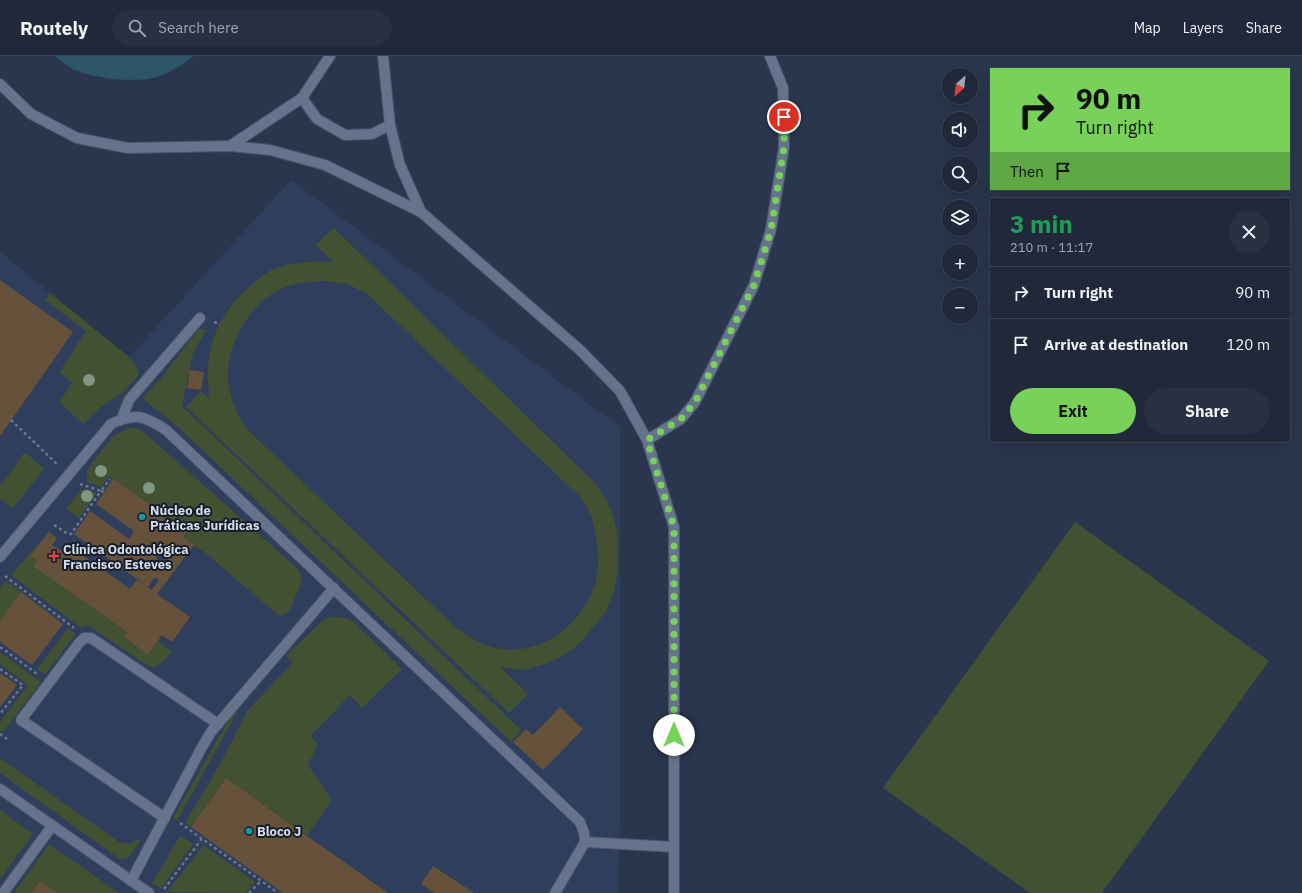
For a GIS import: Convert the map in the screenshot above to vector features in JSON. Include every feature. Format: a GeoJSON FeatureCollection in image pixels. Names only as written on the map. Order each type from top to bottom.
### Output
{"type":"FeatureCollection","features":[{"type":"Feature","properties":{"kind":"street"},"geometry":{"type":"LineString","coordinates":[[230,146],[302,98],[330,56]]}},
{"type":"Feature","properties":{"kind":"street"},"geometry":{"type":"LineString","coordinates":[[384,56],[390,125],[400,165],[421,212]]}},
{"type":"Feature","properties":{"kind":"street"},"geometry":{"type":"LineString","coordinates":[[647,440],[681,419],[695,402],[754,285],[771,230],[784,147],[783,88],[770,56]]}},
{"type":"Feature","properties":{"kind":"street"},"geometry":{"type":"LineString","coordinates":[[0,84],[31,114],[78,138],[128,148],[230,146],[270,150],[325,165],[421,212],[580,350],[620,391],[647,440],[674,527],[674,893]]}},
{"type":"Feature","properties":{"kind":"street"},"geometry":{"type":"LineString","coordinates":[[302,98],[317,119],[345,135],[372,134],[390,125]]}},
{"type":"Feature","properties":{"kind":"street"},"geometry":{"type":"LineString","coordinates":[[122,418],[129,400],[200,318]]}},
{"type":"Feature","properties":{"kind":"street"},"geometry":{"type":"LineString","coordinates":[[2,551],[111,424],[122,418],[138,416],[151,420],[166,430],[580,822],[584,833],[585,842],[555,893]]}},
{"type":"Feature","properties":{"kind":"street"},"geometry":{"type":"LineString","coordinates":[[131,881],[202,747],[218,724],[334,588]]}},
{"type":"Feature","properties":{"kind":"street"},"geometry":{"type":"LineString","coordinates":[[165,818],[21,720],[79,643],[84,638],[91,638],[218,724]]}},
{"type":"Feature","properties":{"kind":"street"},"geometry":{"type":"LineString","coordinates":[[0,789],[149,893]]}},
{"type":"Feature","properties":{"kind":"street"},"geometry":{"type":"LineString","coordinates":[[3,893],[52,826]]}},
{"type":"Feature","properties":{"kind":"street"},"geometry":{"type":"LineString","coordinates":[[585,842],[674,847]]}},
{"type":"Feature","properties":{"kind":"path"},"geometry":{"type":"LineString","coordinates":[[11,420],[78,483],[102,491]]}},
{"type":"Feature","properties":{"kind":"path"},"geometry":{"type":"LineString","coordinates":[[54,525],[68,534],[71,534],[110,479]]}},
{"type":"Feature","properties":{"kind":"path"},"geometry":{"type":"LineString","coordinates":[[5,576],[78,631],[84,638]]}},
{"type":"Feature","properties":{"kind":"path"},"geometry":{"type":"LineString","coordinates":[[0,648],[49,683]]}},
{"type":"Feature","properties":{"kind":"path"},"geometry":{"type":"LineString","coordinates":[[0,669],[23,685],[0,714]]}},
{"type":"Feature","properties":{"kind":"path"},"geometry":{"type":"LineString","coordinates":[[0,734],[7,740]]}},
{"type":"Feature","properties":{"kind":"path"},"geometry":{"type":"LineString","coordinates":[[180,823],[203,837],[278,893]]}},
{"type":"Feature","properties":{"kind":"path"},"geometry":{"type":"LineString","coordinates":[[161,893],[203,837]]}},
{"type":"Feature","properties":{"kind":"path"},"geometry":{"type":"LineString","coordinates":[[250,893],[260,880]]}},
{"type":"Feature","properties":{"kind":"shaded area"},"geometry":{"type":"Polygon","coordinates":[[[55,56],[194,56],[176,68],[157,77],[127,80],[94,76],[72,69],[55,56]]]}},
{"type":"Feature","properties":{"kind":"shaded area"},"geometry":{"type":"Polygon","coordinates":[[[291,180],[620,427],[620,824],[618,893],[0,893],[0,252],[129,357],[291,180]]]}},
{"type":"Feature","properties":{"kind":"green space"},"geometry":{"type":"Polygon","coordinates":[[[334,228],[594,482],[607,500],[613,515],[617,532],[618,571],[614,592],[606,612],[579,644],[563,656],[545,664],[523,670],[500,667],[528,694],[509,713],[186,407],[201,391],[210,399],[208,365],[211,349],[215,334],[230,307],[241,294],[265,274],[274,269],[305,262],[334,262],[315,245],[334,228]],[[325,281],[288,286],[271,295],[259,304],[241,329],[234,343],[230,358],[228,373],[229,387],[235,409],[247,429],[455,627],[470,637],[490,647],[496,648],[514,650],[531,647],[547,641],[562,632],[574,620],[585,606],[593,590],[598,566],[598,551],[594,527],[589,511],[580,497],[366,293],[347,284],[325,281]]]}},
{"type":"Feature","properties":{"kind":"green space"},"geometry":{"type":"Polygon","coordinates":[[[50,293],[129,357],[138,368],[138,376],[123,392],[100,408],[83,424],[60,403],[72,382],[60,373],[60,371],[86,331],[45,300],[50,293]]]}},
{"type":"Feature","properties":{"kind":"green space"},"geometry":{"type":"Polygon","coordinates":[[[201,329],[206,330],[193,353],[182,406],[521,730],[511,742],[178,427],[142,398],[162,377],[197,331],[201,329]]]}},
{"type":"Feature","properties":{"kind":"green space"},"geometry":{"type":"Polygon","coordinates":[[[130,427],[139,429],[146,434],[296,567],[302,580],[291,609],[284,615],[278,615],[208,555],[183,537],[188,531],[109,476],[101,487],[87,482],[87,470],[112,437],[130,427]]]}},
{"type":"Feature","properties":{"kind":"green space"},"geometry":{"type":"Polygon","coordinates":[[[26,453],[44,469],[13,508],[0,499],[0,483],[2,484],[23,454],[26,453]]]}},
{"type":"Feature","properties":{"kind":"green space"},"geometry":{"type":"Polygon","coordinates":[[[84,489],[97,493],[78,518],[66,509],[81,490],[84,489]]]}},
{"type":"Feature","properties":{"kind":"green space"},"geometry":{"type":"Polygon","coordinates":[[[1075,522],[1269,661],[1102,893],[1030,893],[883,788],[1075,522]]]}},
{"type":"Feature","properties":{"kind":"green space"},"geometry":{"type":"Polygon","coordinates":[[[49,532],[30,556],[37,561],[33,566],[127,632],[124,637],[148,655],[158,641],[172,651],[163,662],[158,666],[150,667],[89,626],[81,628],[11,575],[49,532]]]}},
{"type":"Feature","properties":{"kind":"green space"},"geometry":{"type":"Polygon","coordinates":[[[6,581],[21,592],[0,620],[0,588],[6,581]]]}},
{"type":"Feature","properties":{"kind":"green space"},"geometry":{"type":"Polygon","coordinates":[[[330,617],[345,618],[353,621],[402,669],[362,708],[350,695],[311,736],[318,744],[308,765],[332,800],[307,836],[226,778],[191,827],[185,823],[216,771],[248,710],[293,663],[286,656],[322,621],[330,617]]]}},
{"type":"Feature","properties":{"kind":"green space"},"geometry":{"type":"Polygon","coordinates":[[[68,628],[76,634],[45,675],[37,669],[68,628]]]}},
{"type":"Feature","properties":{"kind":"green space"},"geometry":{"type":"Polygon","coordinates":[[[0,652],[41,682],[3,732],[0,730],[0,722],[28,685],[0,664],[0,652]]]}},
{"type":"Feature","properties":{"kind":"green space"},"geometry":{"type":"Polygon","coordinates":[[[237,708],[239,709],[177,821],[173,818],[229,719],[237,708]]]}},
{"type":"Feature","properties":{"kind":"green space"},"geometry":{"type":"Polygon","coordinates":[[[0,758],[119,842],[130,844],[138,839],[140,841],[127,858],[121,860],[0,773],[0,758]]]}},
{"type":"Feature","properties":{"kind":"green space"},"geometry":{"type":"Polygon","coordinates":[[[0,810],[33,834],[0,879],[0,810]]]}},
{"type":"Feature","properties":{"kind":"green space"},"geometry":{"type":"Polygon","coordinates":[[[180,836],[193,844],[161,888],[152,883],[180,836]]]}},
{"type":"Feature","properties":{"kind":"green space"},"geometry":{"type":"Polygon","coordinates":[[[49,844],[119,893],[57,893],[40,881],[31,893],[14,893],[49,844]]]}},
{"type":"Feature","properties":{"kind":"green space"},"geometry":{"type":"Polygon","coordinates":[[[204,845],[255,882],[245,893],[167,892],[204,845]]]}},
{"type":"Feature","properties":{"kind":"building"},"geometry":{"type":"Polygon","coordinates":[[[0,280],[73,332],[0,436],[0,280]]]}},
{"type":"Feature","properties":{"kind":"building"},"geometry":{"type":"Polygon","coordinates":[[[190,370],[204,372],[201,390],[187,388],[190,370]]]}},
{"type":"Feature","properties":{"kind":"building"},"geometry":{"type":"Polygon","coordinates":[[[113,479],[188,531],[183,537],[194,545],[157,594],[190,617],[172,642],[162,635],[148,655],[124,637],[127,632],[33,566],[37,561],[30,556],[49,532],[57,538],[52,545],[62,551],[67,544],[130,589],[137,580],[152,590],[159,580],[155,577],[148,587],[74,534],[90,511],[129,539],[134,531],[96,504],[113,479]],[[162,551],[156,558],[164,564],[170,556],[162,551]]]}},
{"type":"Feature","properties":{"kind":"building"},"geometry":{"type":"Polygon","coordinates":[[[21,592],[63,624],[32,665],[0,642],[0,620],[21,592]]]}},
{"type":"Feature","properties":{"kind":"building"},"geometry":{"type":"Polygon","coordinates":[[[0,673],[17,685],[0,707],[0,673]]]}},
{"type":"Feature","properties":{"kind":"building"},"geometry":{"type":"Polygon","coordinates":[[[560,707],[583,729],[543,770],[513,742],[526,729],[533,735],[560,707]]]}},
{"type":"Feature","properties":{"kind":"building","name":"Bloco J"},"geometry":{"type":"Polygon","coordinates":[[[226,778],[388,893],[283,893],[191,827],[226,778]]]}},
{"type":"Feature","properties":{"kind":"building"},"geometry":{"type":"Polygon","coordinates":[[[433,866],[474,893],[435,893],[421,884],[433,866]]]}},
{"type":"Feature","properties":{"kind":"building"},"geometry":{"type":"Polygon","coordinates":[[[40,881],[57,893],[31,893],[40,881]]]}},
{"type":"Feature","properties":{"kind":"place","name":"Núcleo de Práticas Jurídicas"},"geometry":{"type":"Point","coordinates":[142,517]}},
{"type":"Feature","properties":{"kind":"place","name":"Clínica Odontológica Francisco Esteves"},"geometry":{"type":"Point","coordinates":[54,556]}},
{"type":"Feature","properties":{"kind":"place","name":"Bloco J"},"geometry":{"type":"Point","coordinates":[249,831]}},
{"type":"Feature","properties":{"kind":"route"},"geometry":{"type":"LineString","coordinates":[[674,735],[674,527],[647,440],[681,419],[695,402],[754,285],[771,230],[784,147],[784,117]]}}]}
